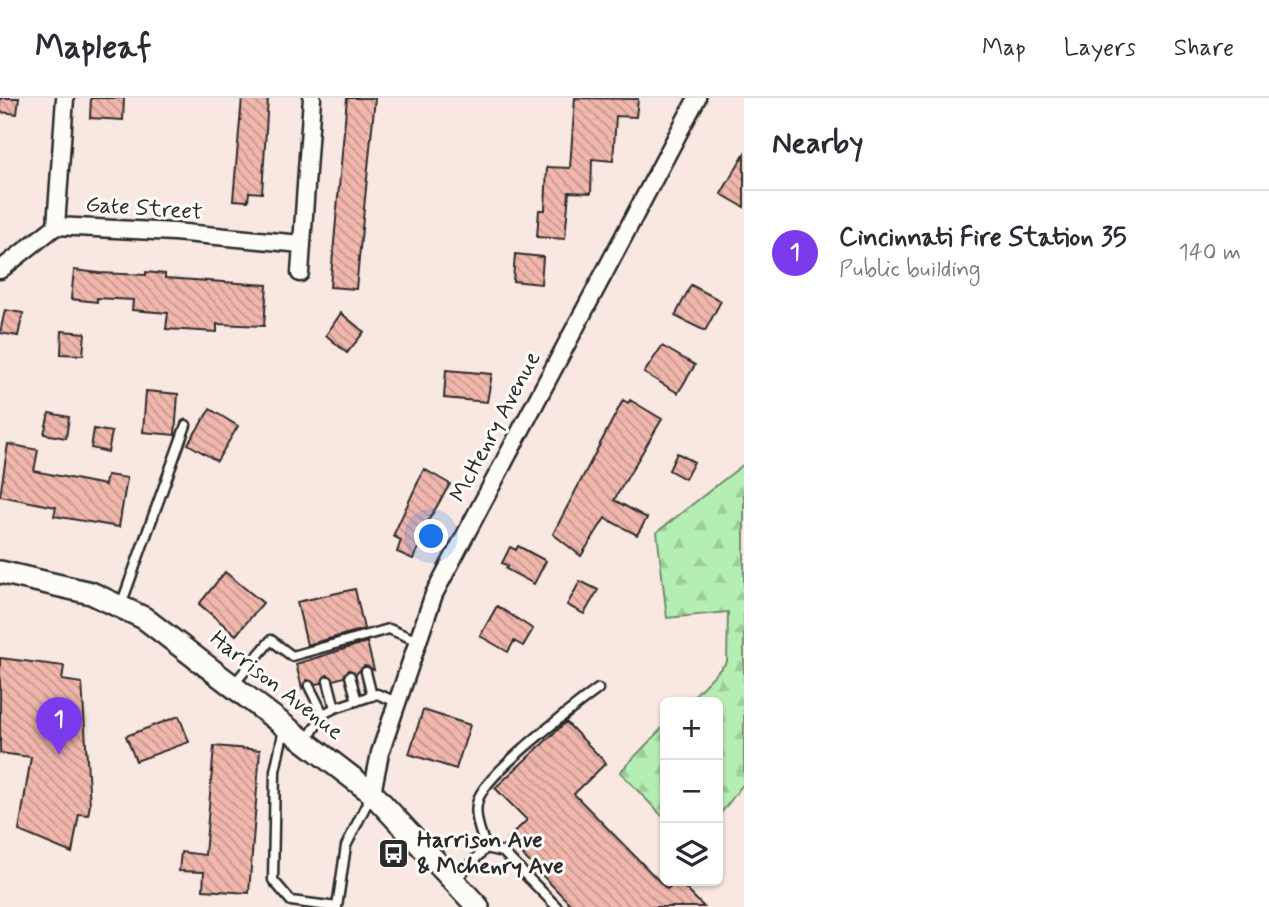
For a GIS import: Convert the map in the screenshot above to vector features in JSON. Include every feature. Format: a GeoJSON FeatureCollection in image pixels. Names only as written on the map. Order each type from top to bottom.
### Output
{"type":"FeatureCollection","features":[{"type":"Feature","properties":{"kind":"main road","name":"Harrison Avenue"},"geometry":{"type":"LineString","coordinates":[[0,572],[91,593],[144,618],[372,793],[478,907]]}},
{"type":"Feature","properties":{"kind":"street"},"geometry":{"type":"LineString","coordinates":[[56,226],[65,98]]}},
{"type":"Feature","properties":{"kind":"street"},"geometry":{"type":"LineString","coordinates":[[300,273],[312,98]]}},
{"type":"Feature","properties":{"kind":"street","name":"McHenry Avenue"},"geometry":{"type":"LineString","coordinates":[[372,793],[380,753],[397,702],[447,568],[697,98]]}},
{"type":"Feature","properties":{"kind":"street","name":"Gate Street"},"geometry":{"type":"LineString","coordinates":[[0,270],[56,226],[174,232],[301,244]]}},
{"type":"Feature","properties":{"kind":"lane"},"geometry":{"type":"LineString","coordinates":[[121,605],[186,425]]}},
{"type":"Feature","properties":{"kind":"lane"},"geometry":{"type":"LineString","coordinates":[[232,686],[271,640],[294,660],[389,629],[418,641]]}},
{"type":"Feature","properties":{"kind":"lane"},"geometry":{"type":"LineString","coordinates":[[358,638],[360,647]]}},
{"type":"Feature","properties":{"kind":"lane"},"geometry":{"type":"LineString","coordinates":[[341,643],[343,652]]}},
{"type":"Feature","properties":{"kind":"lane"},"geometry":{"type":"LineString","coordinates":[[366,672],[372,696]]}},
{"type":"Feature","properties":{"kind":"lane"},"geometry":{"type":"LineString","coordinates":[[350,676],[357,701]]}},
{"type":"Feature","properties":{"kind":"lane"},"geometry":{"type":"LineString","coordinates":[[328,681],[335,708]]}},
{"type":"Feature","properties":{"kind":"lane"},"geometry":{"type":"LineString","coordinates":[[309,686],[323,713]]}},
{"type":"Feature","properties":{"kind":"lane"},"geometry":{"type":"LineString","coordinates":[[486,848],[478,825],[478,799],[505,765],[598,689]]}},
{"type":"Feature","properties":{"kind":"lane"},"geometry":{"type":"LineString","coordinates":[[306,742],[323,713],[372,696],[397,702]]}},
{"type":"Feature","properties":{"kind":"lane"},"geometry":{"type":"LineString","coordinates":[[285,726],[275,771],[273,880],[291,901],[337,907],[346,846],[372,793]]}},
{"type":"Feature","properties":{"kind":"lane"},"geometry":{"type":"LineString","coordinates":[[454,881],[486,848]]}},
{"type":"Feature","properties":{"kind":"lane"},"geometry":{"type":"LineString","coordinates":[[486,848],[503,852],[557,907]]}},
{"type":"Feature","properties":{"kind":"green space"},"geometry":{"type":"Polygon","coordinates":[[[744,464],[744,783],[723,810],[723,697],[693,697],[727,662],[728,612],[667,618],[657,532],[744,464]]]}},
{"type":"Feature","properties":{"kind":"green space"},"geometry":{"type":"Polygon","coordinates":[[[660,730],[660,814],[620,772],[660,730]]]}},
{"type":"Feature","properties":{"kind":"building"},"geometry":{"type":"Polygon","coordinates":[[[0,98],[19,98],[17,114],[0,112],[0,98]]]}},
{"type":"Feature","properties":{"kind":"building"},"geometry":{"type":"Polygon","coordinates":[[[91,98],[124,98],[123,120],[90,118],[91,98]]]}},
{"type":"Feature","properties":{"kind":"building"},"geometry":{"type":"Polygon","coordinates":[[[242,98],[268,98],[262,193],[249,192],[248,201],[233,200],[242,98]]]}},
{"type":"Feature","properties":{"kind":"building"},"geometry":{"type":"Polygon","coordinates":[[[347,98],[375,98],[356,289],[330,287],[347,98]]]}},
{"type":"Feature","properties":{"kind":"building"},"geometry":{"type":"Polygon","coordinates":[[[575,98],[638,99],[636,117],[616,116],[613,161],[592,159],[591,193],[569,192],[565,239],[537,237],[539,210],[545,210],[547,167],[570,168],[575,98]]]}},
{"type":"Feature","properties":{"kind":"building"},"geometry":{"type":"Polygon","coordinates":[[[744,154],[744,207],[721,194],[744,154]]]}},
{"type":"Feature","properties":{"kind":"building"},"geometry":{"type":"Polygon","coordinates":[[[515,254],[543,257],[541,284],[513,281],[515,254]]]}},
{"type":"Feature","properties":{"kind":"building"},"geometry":{"type":"Polygon","coordinates":[[[74,270],[146,275],[146,272],[165,274],[165,278],[267,285],[264,326],[217,324],[217,332],[166,329],[168,313],[132,310],[133,300],[97,298],[97,302],[71,299],[74,270]]]}},
{"type":"Feature","properties":{"kind":"building"},"geometry":{"type":"Polygon","coordinates":[[[691,285],[721,301],[705,331],[675,316],[691,285]]]}},
{"type":"Feature","properties":{"kind":"building"},"geometry":{"type":"Polygon","coordinates":[[[5,310],[23,313],[18,336],[0,333],[5,310]]]}},
{"type":"Feature","properties":{"kind":"building"},"geometry":{"type":"Polygon","coordinates":[[[341,313],[364,332],[347,353],[326,335],[341,313]]]}},
{"type":"Feature","properties":{"kind":"building"},"geometry":{"type":"Polygon","coordinates":[[[62,331],[85,333],[83,355],[61,354],[62,331]]]}},
{"type":"Feature","properties":{"kind":"building"},"geometry":{"type":"Polygon","coordinates":[[[662,346],[695,365],[678,393],[644,373],[662,346]]]}},
{"type":"Feature","properties":{"kind":"building"},"geometry":{"type":"Polygon","coordinates":[[[446,370],[492,374],[487,402],[444,398],[446,370]]]}},
{"type":"Feature","properties":{"kind":"building"},"geometry":{"type":"Polygon","coordinates":[[[146,391],[178,394],[175,435],[143,432],[146,391]]]}},
{"type":"Feature","properties":{"kind":"building"},"geometry":{"type":"Polygon","coordinates":[[[623,400],[628,403],[630,400],[662,419],[614,500],[647,518],[637,535],[605,518],[581,556],[553,534],[623,400]]]}},
{"type":"Feature","properties":{"kind":"building"},"geometry":{"type":"Polygon","coordinates":[[[210,409],[238,426],[217,461],[188,444],[210,409]]]}},
{"type":"Feature","properties":{"kind":"building"},"geometry":{"type":"Polygon","coordinates":[[[49,413],[69,417],[66,438],[44,434],[49,413]]]}},
{"type":"Feature","properties":{"kind":"building"},"geometry":{"type":"Polygon","coordinates":[[[94,429],[112,432],[108,452],[91,448],[94,429]]]}},
{"type":"Feature","properties":{"kind":"building"},"geometry":{"type":"Polygon","coordinates":[[[8,444],[38,450],[34,471],[105,485],[107,475],[127,478],[119,527],[54,516],[56,507],[0,496],[8,444]]]}},
{"type":"Feature","properties":{"kind":"building"},"geometry":{"type":"Polygon","coordinates":[[[677,453],[694,462],[685,479],[669,470],[677,453]]]}},
{"type":"Feature","properties":{"kind":"building"},"geometry":{"type":"Polygon","coordinates":[[[424,469],[450,484],[417,540],[421,542],[413,559],[397,552],[401,540],[393,536],[424,469]]]}},
{"type":"Feature","properties":{"kind":"building"},"geometry":{"type":"Polygon","coordinates":[[[518,546],[546,561],[534,584],[506,569],[508,566],[502,563],[510,547],[516,550],[518,546]]]}},
{"type":"Feature","properties":{"kind":"building"},"geometry":{"type":"Polygon","coordinates":[[[225,572],[263,603],[236,635],[199,604],[225,572]]]}},
{"type":"Feature","properties":{"kind":"building"},"geometry":{"type":"Polygon","coordinates":[[[580,581],[598,590],[584,614],[567,605],[580,581]]]}},
{"type":"Feature","properties":{"kind":"building"},"geometry":{"type":"Polygon","coordinates":[[[355,589],[364,629],[307,645],[297,602],[355,589]]]}},
{"type":"Feature","properties":{"kind":"building"},"geometry":{"type":"Polygon","coordinates":[[[497,606],[533,629],[523,646],[514,641],[508,652],[480,636],[497,606]]]}},
{"type":"Feature","properties":{"kind":"building"},"geometry":{"type":"Polygon","coordinates":[[[367,642],[374,670],[364,666],[356,674],[349,670],[344,677],[334,680],[327,675],[322,683],[315,684],[307,680],[302,688],[296,664],[367,642]]]}},
{"type":"Feature","properties":{"kind":"building"},"geometry":{"type":"Polygon","coordinates":[[[0,658],[64,666],[62,680],[82,683],[90,805],[88,815],[79,814],[72,853],[19,831],[31,757],[0,753],[0,658]]]}},
{"type":"Feature","properties":{"kind":"building"},"geometry":{"type":"Polygon","coordinates":[[[423,710],[470,725],[456,769],[409,754],[423,710]]]}},
{"type":"Feature","properties":{"kind":"building"},"geometry":{"type":"Polygon","coordinates":[[[179,716],[189,742],[136,761],[126,736],[179,716]]]}},
{"type":"Feature","properties":{"kind":"building"},"geometry":{"type":"Polygon","coordinates":[[[566,722],[606,763],[574,794],[660,882],[660,886],[667,889],[671,886],[683,886],[704,907],[573,907],[507,839],[527,820],[495,788],[566,722]]]}},
{"type":"Feature","properties":{"kind":"building"},"geometry":{"type":"Polygon","coordinates":[[[214,746],[260,750],[249,893],[203,890],[204,872],[179,871],[181,852],[205,855],[214,746]]]}},
{"type":"Feature","properties":{"kind":"place","name":"Cincinnati Fire Station 35"},"geometry":{"type":"Point","coordinates":[59,755]}},
{"type":"Feature","properties":{"kind":"place","name":"Harrison Ave & Mchenry Ave"},"geometry":{"type":"Point","coordinates":[394,854]}}]}
